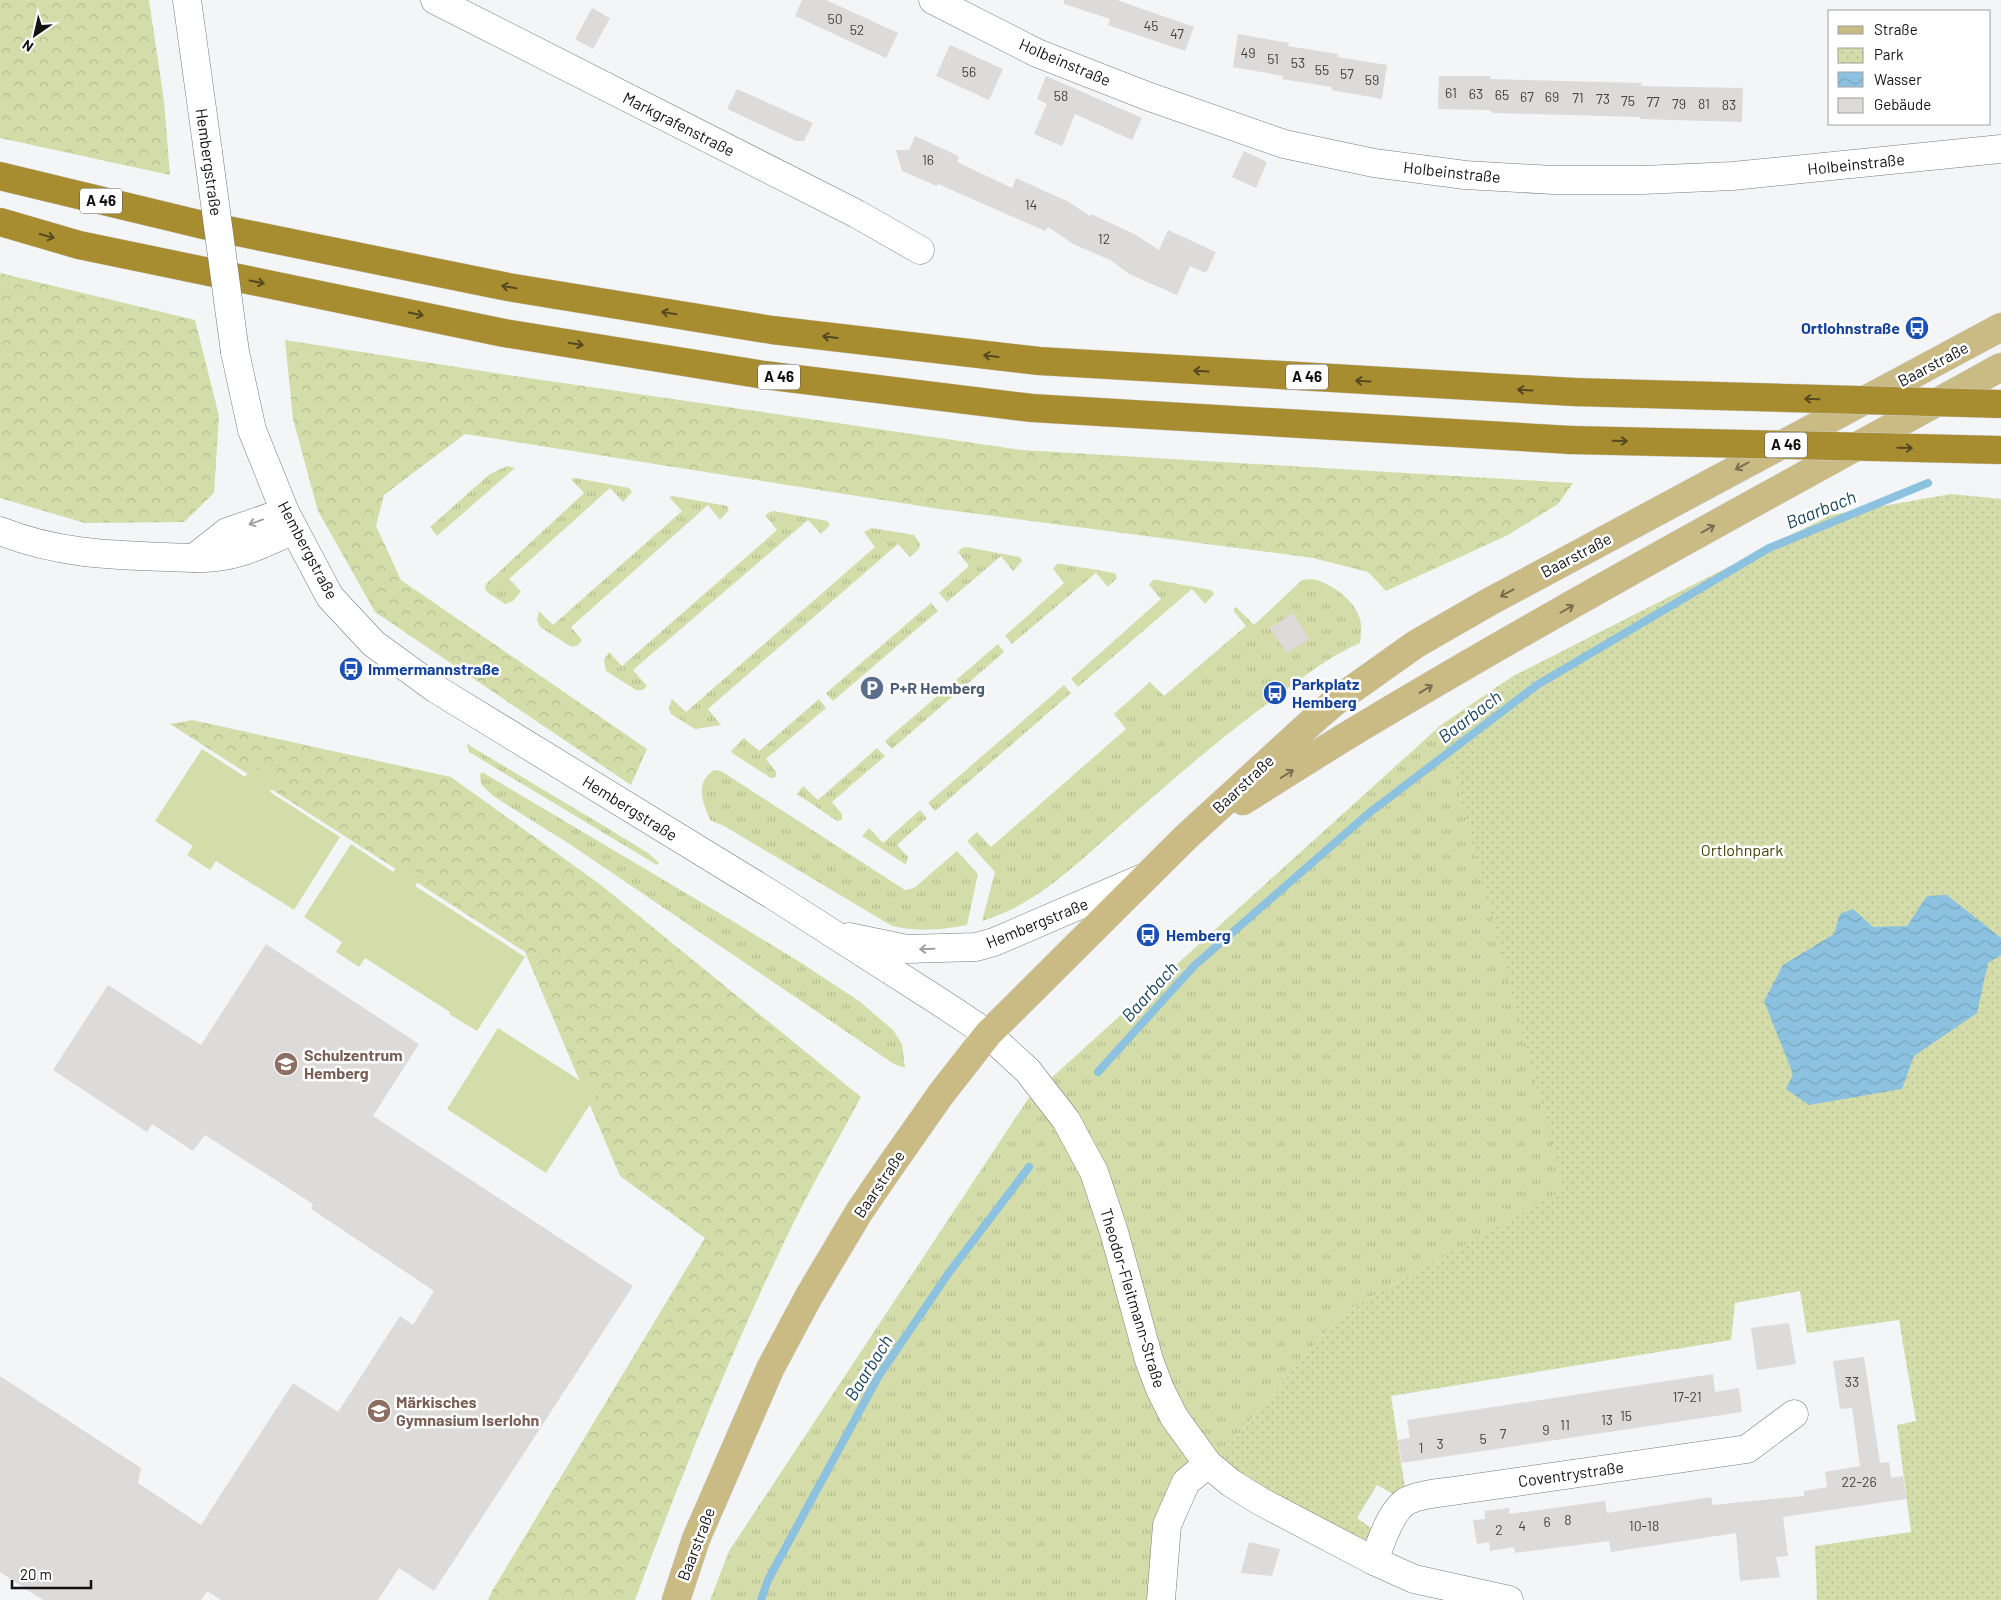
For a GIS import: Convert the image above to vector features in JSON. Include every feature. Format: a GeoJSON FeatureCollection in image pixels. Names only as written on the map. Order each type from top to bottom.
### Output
{"type":"FeatureCollection","features":[{"type":"Feature","properties":{"kind":"highway"},"geometry":{"type":"LineString","coordinates":[[0,162],[203,226]]}},
{"type":"Feature","properties":{"kind":"highway","name":"A 46"},"geometry":{"type":"LineString","coordinates":[[0,176],[203,226],[508,287],[772,330],[1039,361],[1574,392],[2001,404]]}},
{"type":"Feature","properties":{"kind":"highway","name":"A 46"},"geometry":{"type":"LineString","coordinates":[[0,222],[79,245],[504,333],[764,375],[1032,408],[1571,440],[2001,450]]}},
{"type":"Feature","properties":{"kind":"main road","name":"Baarstraße"},"geometry":{"type":"LineString","coordinates":[[676,1600],[696,1539],[762,1387],[809,1296],[859,1212],[887,1170],[941,1094],[988,1034],[1186,837],[1337,700],[1416,644],[1489,602],[2001,327]]}},
{"type":"Feature","properties":{"kind":"main road","name":"Baarstraße"},"geometry":{"type":"LineString","coordinates":[[1186,837],[1371,721],[1448,676],[1710,527],[2001,368]]}},
{"type":"Feature","properties":{"kind":"street","name":"Hembergstraße"},"geometry":{"type":"LineString","coordinates":[[187,0],[235,352],[252,430],[289,521],[330,597],[374,644],[436,689],[832,933],[988,1034]]}},
{"type":"Feature","properties":{"kind":"street","name":"Markgrafenstraße"},"geometry":{"type":"LineString","coordinates":[[435,0],[858,214],[920,250]]}},
{"type":"Feature","properties":{"kind":"street","name":"Holbeinstraße"},"geometry":{"type":"LineString","coordinates":[[933,0],[1037,53],[1147,96],[1284,144],[1374,164],[1465,175],[1553,180],[1643,180],[1742,175],[2001,148]]}},
{"type":"Feature","properties":{"kind":"street"},"geometry":{"type":"LineString","coordinates":[[0,531],[61,550],[104,555],[194,558],[227,532],[289,521]]}},
{"type":"Feature","properties":{"kind":"street","name":"Hembergstraße"},"geometry":{"type":"LineString","coordinates":[[832,933],[908,949],[976,947],[994,942],[1148,876]]}},
{"type":"Feature","properties":{"kind":"street","name":"Theodor-Fleitmann-Straße"},"geometry":{"type":"LineString","coordinates":[[988,1034],[1038,1082],[1066,1120],[1094,1172],[1114,1232],[1149,1360],[1160,1389],[1174,1417],[1208,1464],[1231,1484],[1260,1501],[1374,1561],[1414,1579],[1509,1600]]}},
{"type":"Feature","properties":{"kind":"street","name":"Coventrystraße"},"geometry":{"type":"LineString","coordinates":[[1374,1561],[1384,1535],[1397,1512],[1409,1500],[1452,1491],[1747,1449],[1794,1414]]}},
{"type":"Feature","properties":{"kind":"street"},"geometry":{"type":"LineString","coordinates":[[1161,1600],[1167,1524],[1186,1482],[1208,1464]]}},
{"type":"Feature","properties":{"kind":"green space"},"geometry":{"type":"Polygon","coordinates":[[[0,0],[149,0],[164,101],[170,175],[0,138],[0,0]]]}},
{"type":"Feature","properties":{"kind":"green space"},"geometry":{"type":"Polygon","coordinates":[[[0,273],[195,320],[219,416],[214,493],[184,522],[85,523],[0,498],[0,273]]]}},
{"type":"Feature","properties":{"kind":"green space"},"geometry":{"type":"Polygon","coordinates":[[[285,340],[508,375],[1022,450],[1573,483],[1558,504],[1508,535],[1386,591],[1368,572],[1313,558],[940,509],[465,434],[384,495],[376,526],[401,580],[647,749],[631,785],[375,612],[318,511],[293,419],[285,340]]]}},
{"type":"Feature","properties":{"kind":"green space"},"geometry":{"type":"Polygon","coordinates":[[[507,466],[515,468],[437,536],[430,527],[490,474],[507,466]]]}},
{"type":"Feature","properties":{"kind":"green space"},"geometry":{"type":"Polygon","coordinates":[[[576,478],[629,488],[632,492],[623,502],[610,488],[509,579],[521,591],[513,601],[505,604],[487,592],[486,584],[584,493],[571,479],[576,478]]]}},
{"type":"Feature","properties":{"kind":"green space","name":"Ortlohnpark"},"geometry":{"type":"Polygon","coordinates":[[[1951,494],[2001,499],[2001,1600],[1817,1600],[1815,1546],[1911,1532],[1897,1425],[1916,1421],[1899,1320],[1807,1333],[1800,1291],[1735,1303],[1731,1340],[1391,1396],[1405,1488],[1393,1494],[1377,1485],[1357,1518],[1374,1530],[1360,1546],[1212,1465],[1341,1314],[1564,1189],[1441,725],[1513,676],[1831,515],[1951,494]]]}},
{"type":"Feature","properties":{"kind":"green space"},"geometry":{"type":"Polygon","coordinates":[[[673,496],[727,506],[729,510],[720,520],[708,505],[571,627],[582,640],[578,645],[570,646],[540,627],[537,620],[539,611],[553,625],[682,511],[669,497],[673,496]]]}},
{"type":"Feature","properties":{"kind":"green space"},"geometry":{"type":"Polygon","coordinates":[[[774,511],[827,521],[830,525],[821,534],[808,520],[633,670],[647,686],[643,690],[636,690],[606,671],[604,660],[609,652],[622,666],[777,530],[765,515],[774,511]]]}},
{"type":"Feature","properties":{"kind":"green space"},"geometry":{"type":"Polygon","coordinates":[[[872,528],[914,535],[920,544],[919,549],[910,557],[898,544],[708,709],[721,725],[695,729],[671,714],[669,708],[672,699],[686,712],[875,547],[864,532],[872,528]]]}},
{"type":"Feature","properties":{"kind":"green space"},"geometry":{"type":"Polygon","coordinates":[[[966,547],[1020,557],[1022,561],[1013,571],[1001,556],[947,602],[939,593],[969,566],[958,552],[966,547]]]}},
{"type":"Feature","properties":{"kind":"green space"},"geometry":{"type":"Polygon","coordinates":[[[1057,564],[1115,573],[1117,578],[1108,587],[1096,573],[1012,644],[1005,636],[1064,583],[1053,569],[1057,564]]]}},
{"type":"Feature","properties":{"kind":"green space"},"geometry":{"type":"Polygon","coordinates":[[[1312,579],[1334,588],[1353,605],[1361,622],[1360,643],[1320,665],[1239,725],[1052,884],[1019,906],[982,921],[995,872],[967,841],[977,832],[991,847],[1126,729],[1114,714],[1150,682],[1164,696],[1246,626],[1233,610],[1236,607],[1254,625],[1302,580],[1312,579]]]}},
{"type":"Feature","properties":{"kind":"green space"},"geometry":{"type":"Polygon","coordinates":[[[1153,580],[1211,590],[1214,594],[1205,604],[1192,589],[1078,687],[1071,679],[1161,599],[1149,585],[1153,580]]]}},
{"type":"Feature","properties":{"kind":"green space"},"geometry":{"type":"Polygon","coordinates":[[[931,603],[938,611],[833,701],[826,693],[931,603]]]}},
{"type":"Feature","properties":{"kind":"green space"},"geometry":{"type":"Polygon","coordinates":[[[998,644],[1004,652],[892,749],[885,741],[998,644]]]}},
{"type":"Feature","properties":{"kind":"green space"},"geometry":{"type":"Polygon","coordinates":[[[1064,685],[1071,693],[935,811],[928,803],[1064,685]]]}},
{"type":"Feature","properties":{"kind":"green space"},"geometry":{"type":"Polygon","coordinates":[[[819,699],[826,708],[766,759],[776,772],[776,777],[771,778],[732,753],[731,751],[744,738],[759,751],[819,699]]]}},
{"type":"Feature","properties":{"kind":"green space"},"geometry":{"type":"Polygon","coordinates":[[[192,720],[451,777],[601,885],[861,1097],[803,1204],[751,1313],[691,1456],[635,1600],[488,1600],[705,1238],[620,1176],[525,952],[170,724],[192,720]]]}},
{"type":"Feature","properties":{"kind":"green space"},"geometry":{"type":"Polygon","coordinates":[[[1441,725],[1565,1189],[1341,1314],[1212,1465],[1173,1527],[1159,1600],[710,1600],[729,1551],[1028,1099],[1441,725]]]}},
{"type":"Feature","properties":{"kind":"green space"},"geometry":{"type":"Polygon","coordinates":[[[467,744],[648,853],[659,863],[657,865],[469,752],[467,744]]]}},
{"type":"Feature","properties":{"kind":"green space"},"geometry":{"type":"Polygon","coordinates":[[[877,748],[885,756],[832,802],[842,814],[842,820],[837,821],[797,794],[803,786],[818,800],[877,748]]]}},
{"type":"Feature","properties":{"kind":"green space"},"geometry":{"type":"Polygon","coordinates":[[[202,749],[245,777],[253,766],[277,782],[270,792],[340,837],[294,910],[216,861],[210,870],[187,855],[193,846],[155,821],[202,749]]]}},
{"type":"Feature","properties":{"kind":"green space"},"geometry":{"type":"Polygon","coordinates":[[[714,770],[721,771],[905,890],[914,888],[957,851],[978,874],[967,925],[929,930],[892,926],[724,826],[710,820],[703,800],[702,787],[708,775],[714,770]]]}},
{"type":"Feature","properties":{"kind":"green space"},"geometry":{"type":"Polygon","coordinates":[[[482,772],[726,917],[859,1001],[893,1030],[902,1044],[905,1068],[894,1064],[568,843],[493,796],[481,784],[480,775],[482,772]]]}},
{"type":"Feature","properties":{"kind":"green space"},"geometry":{"type":"Polygon","coordinates":[[[920,810],[927,818],[897,845],[908,857],[905,864],[862,836],[869,828],[883,843],[920,810]]]}},
{"type":"Feature","properties":{"kind":"green space"},"geometry":{"type":"Polygon","coordinates":[[[351,844],[393,872],[400,862],[422,876],[415,886],[525,957],[477,1031],[365,958],[359,967],[336,952],[342,942],[304,917],[351,844]]]}},
{"type":"Feature","properties":{"kind":"green space"},"geometry":{"type":"Polygon","coordinates":[[[498,1028],[598,1092],[546,1173],[447,1109],[498,1028]]]}},
{"type":"Feature","properties":{"kind":"water"},"geometry":{"type":"Polygon","coordinates":[[[1947,895],[2001,938],[2001,955],[1988,963],[1977,1013],[1914,1056],[1902,1089],[1809,1105],[1786,1089],[1793,1074],[1764,1001],[1783,965],[1834,934],[1840,914],[1853,909],[1873,927],[1907,926],[1927,896],[1947,895]]]}},
{"type":"Feature","properties":{"kind":"building"},"geometry":{"type":"Polygon","coordinates":[[[802,0],[826,0],[898,33],[886,58],[795,16],[802,0]]]}},
{"type":"Feature","properties":{"kind":"building"},"geometry":{"type":"Polygon","coordinates":[[[1064,0],[1117,0],[1194,27],[1185,51],[1108,25],[1110,19],[1064,4],[1064,0]]]}},
{"type":"Feature","properties":{"kind":"building"},"geometry":{"type":"Polygon","coordinates":[[[592,8],[610,18],[593,49],[575,39],[592,8]]]}},
{"type":"Feature","properties":{"kind":"building"},"geometry":{"type":"Polygon","coordinates":[[[1238,34],[1289,43],[1288,46],[1338,54],[1337,57],[1387,65],[1382,99],[1331,90],[1332,87],[1282,79],[1283,76],[1233,67],[1238,34]]]}},
{"type":"Feature","properties":{"kind":"building"},"geometry":{"type":"Polygon","coordinates":[[[950,45],[1003,69],[989,100],[936,76],[950,45]]]}},
{"type":"Feature","properties":{"kind":"building"},"geometry":{"type":"Polygon","coordinates":[[[1046,76],[1142,118],[1132,140],[1075,114],[1062,146],[1034,134],[1047,104],[1037,99],[1046,76]]]}},
{"type":"Feature","properties":{"kind":"building"},"geometry":{"type":"Polygon","coordinates":[[[1439,76],[1490,76],[1490,79],[1642,83],[1641,86],[1743,88],[1742,122],[1494,113],[1487,109],[1438,109],[1439,76]]]}},
{"type":"Feature","properties":{"kind":"building"},"geometry":{"type":"Polygon","coordinates":[[[737,89],[813,123],[804,141],[796,141],[727,109],[737,89]]]}},
{"type":"Feature","properties":{"kind":"building"},"geometry":{"type":"Polygon","coordinates":[[[915,136],[959,157],[957,162],[1012,188],[1016,178],[1069,202],[1090,216],[1091,214],[1136,235],[1159,250],[1168,230],[1216,252],[1206,273],[1190,266],[1177,295],[1129,274],[1112,261],[1073,244],[1048,227],[1045,231],[938,184],[937,186],[902,171],[896,150],[909,150],[915,136]]]}},
{"type":"Feature","properties":{"kind":"building"},"geometry":{"type":"Polygon","coordinates":[[[1244,151],[1267,162],[1256,188],[1232,177],[1244,151]]]}},
{"type":"Feature","properties":{"kind":"building"},"geometry":{"type":"Polygon","coordinates":[[[1293,613],[1309,639],[1287,653],[1270,628],[1293,613]]]}},
{"type":"Feature","properties":{"kind":"building"},"geometry":{"type":"Polygon","coordinates":[[[266,944],[419,1044],[373,1116],[633,1286],[434,1591],[399,1568],[378,1600],[221,1600],[207,1591],[201,1600],[43,1600],[0,1572],[0,1376],[141,1468],[138,1483],[201,1525],[293,1383],[338,1412],[400,1316],[413,1325],[434,1291],[311,1209],[313,1204],[205,1135],[193,1151],[152,1124],[147,1132],[53,1070],[108,985],[201,1045],[266,944]]]}},
{"type":"Feature","properties":{"kind":"building"},"geometry":{"type":"Polygon","coordinates":[[[1789,1323],[1796,1364],[1757,1370],[1751,1328],[1789,1323]]]}},
{"type":"Feature","properties":{"kind":"building"},"geometry":{"type":"Polygon","coordinates":[[[1864,1357],[1880,1463],[1889,1462],[1891,1478],[1903,1476],[1906,1499],[1783,1517],[1788,1556],[1776,1557],[1780,1577],[1740,1581],[1736,1533],[1611,1552],[1609,1541],[1515,1553],[1514,1547],[1490,1551],[1489,1542],[1477,1544],[1473,1520],[1485,1519],[1485,1511],[1509,1508],[1509,1514],[1605,1501],[1607,1513],[1711,1497],[1713,1505],[1804,1496],[1804,1491],[1827,1487],[1825,1472],[1860,1466],[1852,1408],[1840,1409],[1833,1361],[1864,1357]]]}},
{"type":"Feature","properties":{"kind":"building"},"geometry":{"type":"Polygon","coordinates":[[[1713,1374],[1715,1392],[1739,1388],[1742,1412],[1402,1463],[1398,1440],[1410,1438],[1407,1420],[1713,1374]]]}},
{"type":"Feature","properties":{"kind":"building"},"geometry":{"type":"Polygon","coordinates":[[[1249,1542],[1280,1549],[1272,1576],[1241,1573],[1249,1542]]]}},
{"type":"Feature","properties":{"kind":"waterway","name":"Baarbach"},"geometry":{"type":"LineString","coordinates":[[1098,1072],[1194,966],[1369,813],[1537,685],[1769,548],[1928,483]]}},
{"type":"Feature","properties":{"kind":"waterway","name":"Baarbach"},"geometry":{"type":"LineString","coordinates":[[761,1600],[768,1580],[878,1377],[948,1274],[1029,1167]]}},
{"type":"Feature","properties":{"kind":"place","name":"Ortlohnstraße"},"geometry":{"type":"Point","coordinates":[1917,328]}},
{"type":"Feature","properties":{"kind":"place","name":"Immermannstraße"},"geometry":{"type":"Point","coordinates":[351,669]}},
{"type":"Feature","properties":{"kind":"place","name":"P+R Hemberg"},"geometry":{"type":"Point","coordinates":[872,688]}},
{"type":"Feature","properties":{"kind":"place","name":"Parkplatz Hemberg"},"geometry":{"type":"Point","coordinates":[1275,693]}},
{"type":"Feature","properties":{"kind":"place","name":"Hemberg"},"geometry":{"type":"Point","coordinates":[1148,935]}},
{"type":"Feature","properties":{"kind":"place","name":"Schulzentrum Hemberg"},"geometry":{"type":"Point","coordinates":[286,1064]}},
{"type":"Feature","properties":{"kind":"place","name":"Märkisches Gymnasium Iserlohn"},"geometry":{"type":"Point","coordinates":[379,1411]}}]}
